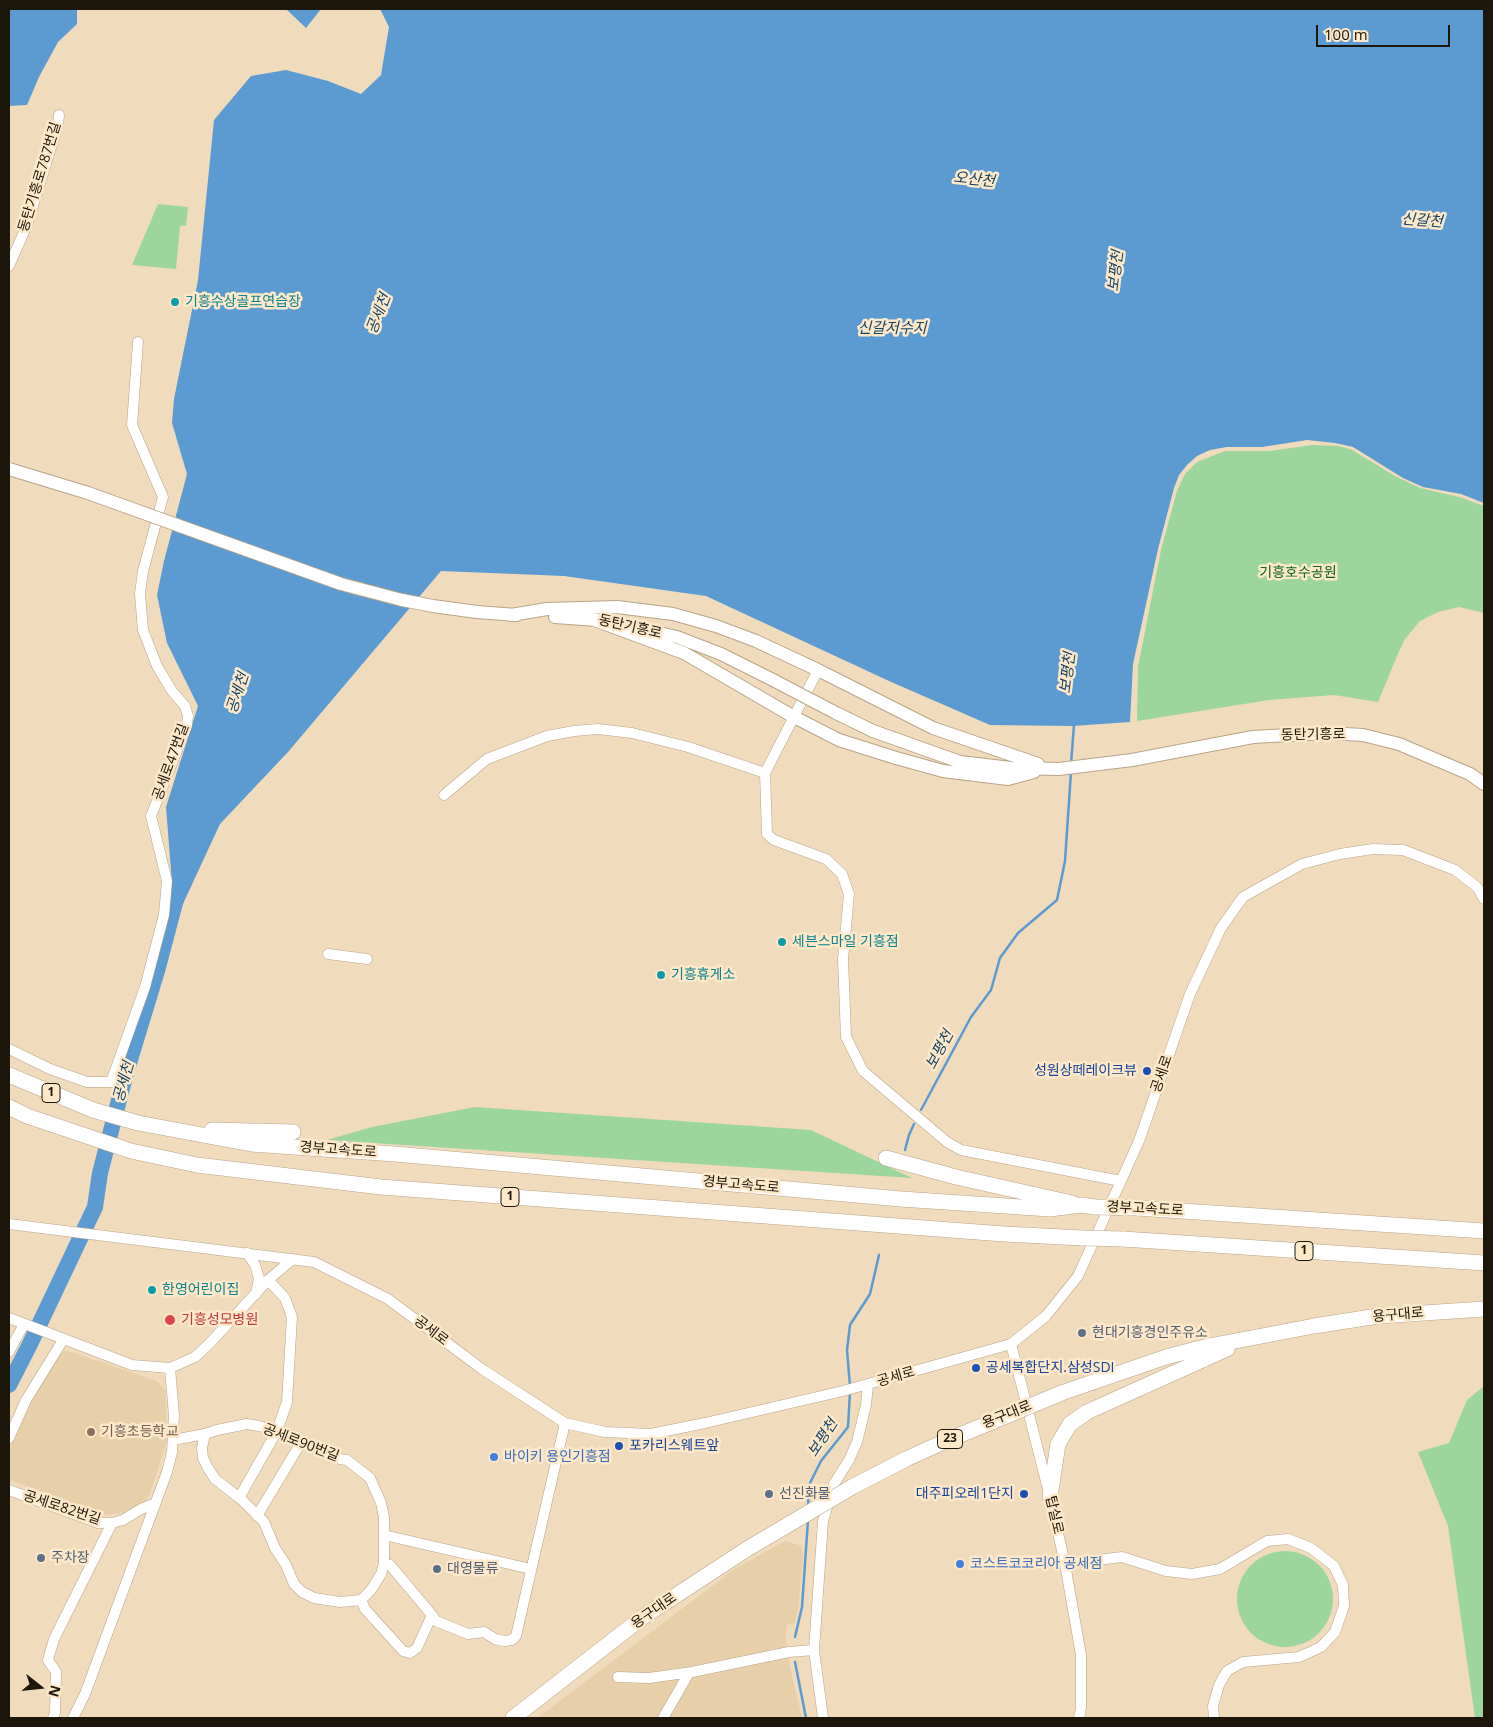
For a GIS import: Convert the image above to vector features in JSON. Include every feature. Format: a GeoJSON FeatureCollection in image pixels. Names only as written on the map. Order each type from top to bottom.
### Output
{"type":"FeatureCollection","features":[{"type":"Feature","properties":{"kind":"highway","name":"경부고속도로"},"geometry":{"type":"LineString","coordinates":[[9,1076],[93,1110],[138,1123],[251,1144],[395,1154],[901,1199],[1050,1210],[1088,1206],[1137,1208],[1484,1231]]}},
{"type":"Feature","properties":{"kind":"highway","name":"경부고속도로"},"geometry":{"type":"LineString","coordinates":[[9,1107],[27,1116],[131,1151],[197,1166],[381,1187],[1004,1234],[1484,1263]]}},
{"type":"Feature","properties":{"kind":"highway"},"geometry":{"type":"LineString","coordinates":[[159,1128],[294,1132]]}},
{"type":"Feature","properties":{"kind":"highway"},"geometry":{"type":"LineString","coordinates":[[889,1155],[911,1165],[956,1177],[1088,1206]]}},
{"type":"Feature","properties":{"kind":"highway","name":"용구대로"},"geometry":{"type":"LineString","coordinates":[[513,1718],[643,1618],[747,1548],[852,1487],[923,1452],[1064,1392],[1166,1357],[1204,1347],[1378,1316],[1484,1309]]}},
{"type":"Feature","properties":{"kind":"highway"},"geometry":{"type":"LineString","coordinates":[[1050,1497],[1058,1444],[1070,1424],[1087,1412],[1249,1339]]}},
{"type":"Feature","properties":{"kind":"main road","name":"동탄기흥로"},"geometry":{"type":"LineString","coordinates":[[9,469],[96,496],[341,584],[402,600],[478,612],[589,618],[678,638],[720,654],[873,731],[960,762],[1011,768],[1054,769],[1132,760],[1254,737],[1327,733],[1363,735],[1399,744],[1470,774],[1484,784]]}},
{"type":"Feature","properties":{"kind":"main road"},"geometry":{"type":"LineString","coordinates":[[511,615],[547,609],[617,607],[673,614],[716,626],[756,641],[818,670],[932,728],[1054,769]]}},
{"type":"Feature","properties":{"kind":"main road"},"geometry":{"type":"LineString","coordinates":[[589,618],[684,653],[794,717],[839,740],[943,771],[1008,779],[1054,769]]}},
{"type":"Feature","properties":{"kind":"street","name":"동탄기흥로787번길"},"geometry":{"type":"LineString","coordinates":[[9,266],[27,225],[58,125],[59,115]]}},
{"type":"Feature","properties":{"kind":"street","name":"공세로47번길"},"geometry":{"type":"LineString","coordinates":[[9,1050],[50,1069],[87,1082],[111,1082],[145,987],[164,915],[167,881],[151,816],[187,724],[188,716],[185,706],[172,691],[157,666],[143,630],[140,594],[143,571],[163,498],[132,425],[138,342]]}},
{"type":"Feature","properties":{"kind":"street"},"geometry":{"type":"LineString","coordinates":[[818,670],[764,773],[766,834],[774,840],[826,859],[842,874],[849,894],[844,960],[846,1037],[863,1071],[947,1142],[961,1150],[1121,1181]]}},
{"type":"Feature","properties":{"kind":"street"},"geometry":{"type":"LineString","coordinates":[[444,795],[487,760],[547,736],[574,731],[598,730],[632,733],[688,747],[764,773]]}},
{"type":"Feature","properties":{"kind":"street","name":"공세로"},"geometry":{"type":"LineString","coordinates":[[9,1224],[314,1262],[388,1299],[482,1369],[565,1423],[605,1432],[651,1434],[705,1423],[843,1391],[1011,1344],[1046,1316],[1078,1276],[1138,1141],[1190,994],[1221,928],[1243,897],[1302,864],[1340,854],[1373,849],[1403,850],[1455,870],[1476,887],[1484,899]]}},
{"type":"Feature","properties":{"kind":"street"},"geometry":{"type":"LineString","coordinates":[[328,954],[367,959]]}},
{"type":"Feature","properties":{"kind":"street"},"geometry":{"type":"LineString","coordinates":[[247,1253],[255,1265],[259,1278],[256,1294]]}},
{"type":"Feature","properties":{"kind":"street"},"geometry":{"type":"LineString","coordinates":[[9,1318],[132,1365],[170,1368],[195,1357],[268,1280],[293,1259]]}},
{"type":"Feature","properties":{"kind":"street"},"geometry":{"type":"LineString","coordinates":[[239,1498],[277,1431],[287,1402],[292,1317],[286,1298],[268,1280]]}},
{"type":"Feature","properties":{"kind":"street"},"geometry":{"type":"LineString","coordinates":[[9,1352],[24,1324]]}},
{"type":"Feature","properties":{"kind":"street"},"geometry":{"type":"LineString","coordinates":[[9,1438],[58,1338]]}},
{"type":"Feature","properties":{"kind":"street","name":"탑실로"},"geometry":{"type":"LineString","coordinates":[[1011,1344],[1065,1564],[1081,1654],[1081,1708],[1079,1718]]}},
{"type":"Feature","properties":{"kind":"street"},"geometry":{"type":"LineString","coordinates":[[73,1718],[91,1677],[167,1472],[172,1452],[174,1416],[170,1368]]}},
{"type":"Feature","properties":{"kind":"street","name":"공세로"},"geometry":{"type":"LineString","coordinates":[[823,1718],[814,1650],[823,1520],[834,1484],[849,1460],[857,1442],[863,1419],[865,1385]]}},
{"type":"Feature","properties":{"kind":"street"},"geometry":{"type":"LineString","coordinates":[[205,1434],[202,1453],[208,1468],[215,1479],[239,1498],[264,1522],[294,1584],[302,1592],[314,1598],[340,1602],[361,1600],[371,1590],[381,1574],[384,1564],[390,1565],[436,1620],[468,1634],[484,1632],[495,1639],[504,1641],[512,1640],[516,1636],[565,1423]]}},
{"type":"Feature","properties":{"kind":"street","name":"공세로90번길"},"geometry":{"type":"LineString","coordinates":[[173,1440],[247,1424],[277,1431],[340,1459],[347,1460],[370,1478],[381,1503],[384,1517],[384,1564]]}},
{"type":"Feature","properties":{"kind":"street"},"geometry":{"type":"LineString","coordinates":[[257,1516],[302,1441]]}},
{"type":"Feature","properties":{"kind":"street","name":"공세로82번길"},"geometry":{"type":"LineString","coordinates":[[9,1490],[98,1523],[112,1523],[54,1639],[48,1660],[56,1672],[55,1713],[53,1718]]}},
{"type":"Feature","properties":{"kind":"street"},"geometry":{"type":"LineString","coordinates":[[112,1523],[123,1520],[141,1509],[154,1504]]}},
{"type":"Feature","properties":{"kind":"street"},"geometry":{"type":"LineString","coordinates":[[384,1535],[531,1569]]}},
{"type":"Feature","properties":{"kind":"street"},"geometry":{"type":"LineString","coordinates":[[1065,1564],[1122,1556],[1166,1571],[1192,1574],[1220,1569],[1267,1541],[1288,1539],[1311,1548],[1334,1566],[1343,1585],[1344,1606],[1336,1632],[1321,1647],[1300,1657],[1243,1662],[1227,1671],[1219,1685],[1213,1706],[1214,1718]]}},
{"type":"Feature","properties":{"kind":"street"},"geometry":{"type":"LineString","coordinates":[[361,1600],[365,1609],[396,1645],[403,1651],[410,1653],[416,1648],[432,1615]]}},
{"type":"Feature","properties":{"kind":"street"},"geometry":{"type":"LineString","coordinates":[[618,1677],[649,1678],[689,1673],[789,1652],[814,1650]]}},
{"type":"Feature","properties":{"kind":"street"},"geometry":{"type":"LineString","coordinates":[[663,1718],[689,1673]]}},
{"type":"Feature","properties":{"kind":"shaded area","name":"기흥초등학교"},"geometry":{"type":"Polygon","coordinates":[[[65,1350],[157,1381],[165,1390],[167,1441],[148,1499],[126,1513],[108,1515],[9,1480],[9,1450],[23,1418],[55,1358],[65,1350]]]}},
{"type":"Feature","properties":{"kind":"shaded area"},"geometry":{"type":"Polygon","coordinates":[[[785,1541],[802,1546],[803,1560],[798,1609],[795,1623],[787,1625],[786,1637],[790,1667],[802,1718],[537,1718],[736,1568],[785,1541]]]}},
{"type":"Feature","properties":{"kind":"green space"},"geometry":{"type":"Polygon","coordinates":[[[158,204],[188,207],[186,226],[180,226],[176,269],[132,265],[158,204]]]}},
{"type":"Feature","properties":{"kind":"green space","name":"기흥호수공원"},"geometry":{"type":"Polygon","coordinates":[[[1312,445],[1339,446],[1352,450],[1395,476],[1420,488],[1459,497],[1484,506],[1484,613],[1459,607],[1438,612],[1420,621],[1405,639],[1378,702],[1334,695],[1269,700],[1137,721],[1138,667],[1161,550],[1177,491],[1185,474],[1197,462],[1225,451],[1270,451],[1312,445]]]}},
{"type":"Feature","properties":{"kind":"green space"},"geometry":{"type":"Polygon","coordinates":[[[475,1107],[811,1130],[912,1178],[327,1140],[372,1127],[475,1107]]]}},
{"type":"Feature","properties":{"kind":"green space"},"geometry":{"type":"Polygon","coordinates":[[[1484,1386],[1484,1718],[1475,1718],[1448,1526],[1418,1452],[1449,1443],[1467,1400],[1484,1386]]]}},
{"type":"Feature","properties":{"kind":"green space"},"geometry":{"type":"Polygon","coordinates":[[[1285,1551],[1303,1555],[1319,1565],[1329,1581],[1333,1599],[1329,1617],[1319,1633],[1303,1643],[1285,1647],[1267,1643],[1251,1633],[1241,1617],[1237,1599],[1241,1581],[1251,1565],[1267,1555],[1285,1551]]]}},
{"type":"Feature","properties":{"kind":"water"},"geometry":{"type":"Polygon","coordinates":[[[9,9],[77,9],[77,24],[58,42],[39,77],[27,105],[9,106],[9,9]]]}},
{"type":"Feature","properties":{"kind":"water"},"geometry":{"type":"Polygon","coordinates":[[[286,9],[321,9],[306,28],[286,9]]]}},
{"type":"Feature","properties":{"kind":"water","name":"신갈저수지"},"geometry":{"type":"Polygon","coordinates":[[[380,9],[1484,9],[1484,503],[1461,494],[1423,487],[1403,478],[1353,447],[1335,443],[1307,440],[1262,447],[1227,447],[1210,450],[1197,456],[1179,475],[1158,549],[1133,664],[1130,722],[1073,726],[990,725],[889,681],[706,596],[564,576],[441,571],[288,752],[220,824],[175,921],[166,807],[198,706],[167,643],[157,595],[187,474],[172,423],[174,399],[198,280],[214,120],[251,76],[286,70],[328,81],[361,94],[381,75],[389,27],[380,9]]]}},
{"type":"Feature","properties":{"kind":"waterway","name":"보평천"},"geometry":{"type":"LineString","coordinates":[[1071,764],[1074,725]]}},
{"type":"Feature","properties":{"kind":"waterway","name":"보평천"},"geometry":{"type":"LineString","coordinates":[[921,1110],[971,1017],[991,990],[1000,958],[1018,933],[1057,900],[1065,861],[1071,772]]}},
{"type":"Feature","properties":{"kind":"waterway","name":"공세천"},"geometry":{"type":"LineString","coordinates":[[9,1385],[95,1207],[100,1173],[126,1073],[157,971],[179,888]]}},
{"type":"Feature","properties":{"kind":"waterway","name":"보평천"},"geometry":{"type":"LineString","coordinates":[[905,1150],[914,1124]]}},
{"type":"Feature","properties":{"kind":"waterway","name":"보평천"},"geometry":{"type":"LineString","coordinates":[[850,1386],[847,1350],[850,1325],[870,1294],[879,1255]]}},
{"type":"Feature","properties":{"kind":"waterway","name":"보평천"},"geometry":{"type":"LineString","coordinates":[[808,1507],[809,1485],[821,1461],[848,1427],[850,1392]]}},
{"type":"Feature","properties":{"kind":"waterway","name":"보평천"},"geometry":{"type":"LineString","coordinates":[[795,1637],[802,1607],[808,1520]]}},
{"type":"Feature","properties":{"kind":"waterway","name":"보평천"},"geometry":{"type":"LineString","coordinates":[[795,1662],[806,1718]]}},
{"type":"Feature","properties":{"kind":"place","name":"기흥수상골프연습장"},"geometry":{"type":"Point","coordinates":[175,302]}},
{"type":"Feature","properties":{"kind":"place","name":"세븐스마일 기흥점"},"geometry":{"type":"Point","coordinates":[782,942]}},
{"type":"Feature","properties":{"kind":"place","name":"기흥휴게소"},"geometry":{"type":"Point","coordinates":[661,975]}},
{"type":"Feature","properties":{"kind":"place","name":"성원상떼레이크뷰"},"geometry":{"type":"Point","coordinates":[1147,1071]}},
{"type":"Feature","properties":{"kind":"place","name":"한영어린이집"},"geometry":{"type":"Point","coordinates":[152,1290]}},
{"type":"Feature","properties":{"kind":"place","name":"기흥성모병원"},"geometry":{"type":"Point","coordinates":[170,1320]}},
{"type":"Feature","properties":{"kind":"place","name":"현대기흥경인주유소"},"geometry":{"type":"Point","coordinates":[1082,1333]}},
{"type":"Feature","properties":{"kind":"place","name":"공세복합단지.삼성SDI"},"geometry":{"type":"Point","coordinates":[976,1368]}},
{"type":"Feature","properties":{"kind":"place","name":"기흥초등학교"},"geometry":{"type":"Point","coordinates":[91,1432]}},
{"type":"Feature","properties":{"kind":"place","name":"포카리스웨트앞"},"geometry":{"type":"Point","coordinates":[619,1446]}},
{"type":"Feature","properties":{"kind":"place","name":"바이키 용인기흥점"},"geometry":{"type":"Point","coordinates":[494,1457]}},
{"type":"Feature","properties":{"kind":"place","name":"선진화물"},"geometry":{"type":"Point","coordinates":[769,1494]}},
{"type":"Feature","properties":{"kind":"place","name":"대주피오레1단지"},"geometry":{"type":"Point","coordinates":[1024,1494]}},
{"type":"Feature","properties":{"kind":"place","name":"주차장"},"geometry":{"type":"Point","coordinates":[41,1558]}},
{"type":"Feature","properties":{"kind":"place","name":"코스트코코리아 공세점"},"geometry":{"type":"Point","coordinates":[960,1564]}},
{"type":"Feature","properties":{"kind":"place","name":"대영물류"},"geometry":{"type":"Point","coordinates":[437,1569]}},
{"type":"Feature","properties":{"kind":"water label","name":"오산천"},"geometry":{"type":"Point","coordinates":[974,180]}},
{"type":"Feature","properties":{"kind":"water label","name":"신갈천"},"geometry":{"type":"Point","coordinates":[1422,221]}}]}
